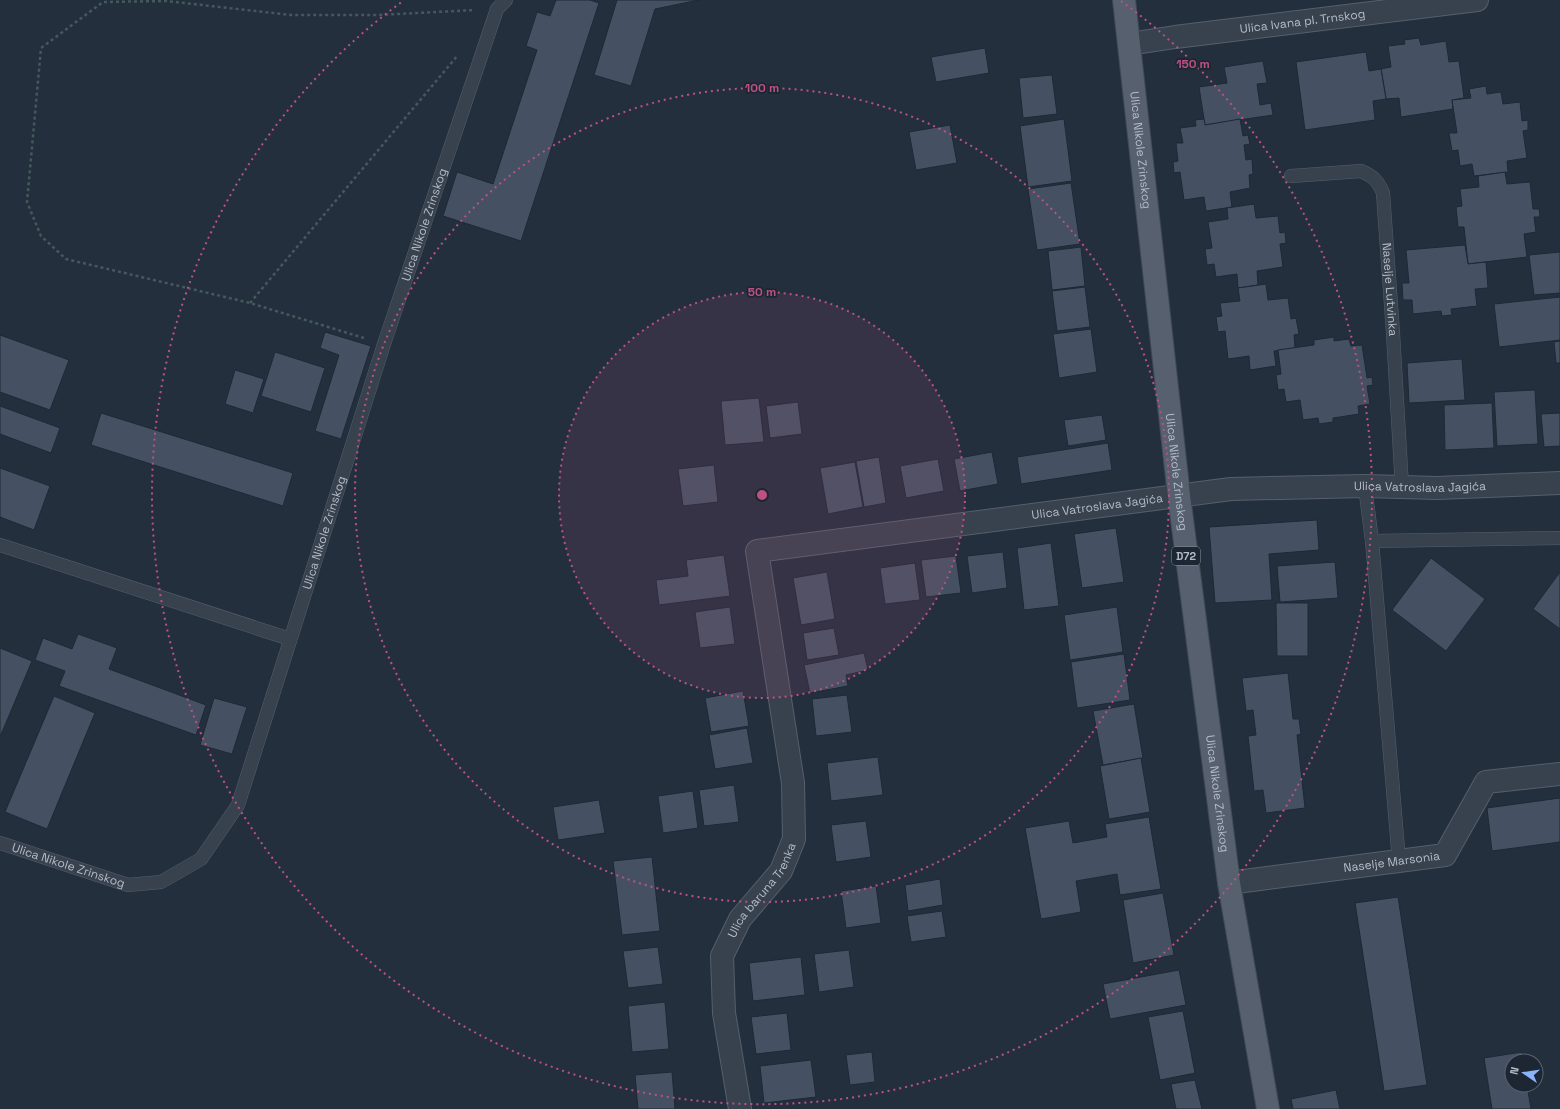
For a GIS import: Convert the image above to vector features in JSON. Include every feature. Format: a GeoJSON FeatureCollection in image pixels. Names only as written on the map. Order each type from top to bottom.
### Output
{"type":"FeatureCollection","features":[{"type":"Feature","properties":{"kind":"main road","name":"Ulica Nikole Zrinskog"},"geometry":{"type":"LineString","coordinates":[[1124,0],[1179,496],[1229,883],[1268,1109]]}},
{"type":"Feature","properties":{"kind":"street","name":"Ulica Ivana pl. Trnskog"},"geometry":{"type":"LineString","coordinates":[[1129,44],[1477,0]]}},
{"type":"Feature","properties":{"kind":"street","name":"Ulica Vatroslava Jagića"},"geometry":{"type":"LineString","coordinates":[[757,551],[1231,489],[1365,486],[1437,488],[1560,483]]}},
{"type":"Feature","properties":{"kind":"street","name":"Ulica baruna Trenka"},"geometry":{"type":"LineString","coordinates":[[740,1109],[724,1013],[722,956],[740,919],[781,871],[794,839],[793,783],[757,551]]}},
{"type":"Feature","properties":{"kind":"street","name":"Naselje Marsonia"},"geometry":{"type":"LineString","coordinates":[[1229,883],[1445,855],[1486,782],[1560,774]]}},
{"type":"Feature","properties":{"kind":"lane","name":"Ulica Nikole Zrinskog"},"geometry":{"type":"LineString","coordinates":[[0,843],[128,885],[161,882],[201,859],[238,805],[384,344],[502,4]]}},
{"type":"Feature","properties":{"kind":"lane","name":"Naselje Lutvinka"},"geometry":{"type":"LineString","coordinates":[[1292,176],[1361,171],[1371,175],[1378,182],[1383,193],[1402,487]]}},
{"type":"Feature","properties":{"kind":"lane"},"geometry":{"type":"LineString","coordinates":[[1365,486],[1372,541],[1399,861]]}},
{"type":"Feature","properties":{"kind":"lane"},"geometry":{"type":"LineString","coordinates":[[1372,541],[1560,538]]}},
{"type":"Feature","properties":{"kind":"lane"},"geometry":{"type":"LineString","coordinates":[[0,545],[290,639]]}},
{"type":"Feature","properties":{"kind":"path"},"geometry":{"type":"LineString","coordinates":[[384,344],[250,303],[66,259],[41,236],[27,202],[41,48],[102,2],[166,2],[291,15],[379,15],[502,4]]}},
{"type":"Feature","properties":{"kind":"path"},"geometry":{"type":"LineString","coordinates":[[250,303],[462,51]]}},
{"type":"Feature","properties":{"kind":"building"},"geometry":{"type":"Polygon","coordinates":[[[556,0],[590,0],[599,3],[521,241],[443,216],[457,172],[493,184],[537,50],[526,46],[537,12],[550,16],[556,0]]]}},
{"type":"Feature","properties":{"kind":"building"},"geometry":{"type":"Polygon","coordinates":[[[617,0],[699,0],[655,9],[631,86],[594,75],[617,0]]]}},
{"type":"Feature","properties":{"kind":"building"},"geometry":{"type":"Polygon","coordinates":[[[1419,38],[1421,45],[1446,41],[1449,62],[1459,61],[1464,98],[1452,100],[1453,109],[1401,117],[1399,98],[1386,99],[1381,69],[1391,67],[1388,46],[1405,44],[1404,40],[1419,38]]]}},
{"type":"Feature","properties":{"kind":"building"},"geometry":{"type":"Polygon","coordinates":[[[985,48],[989,73],[936,82],[931,57],[985,48]]]}},
{"type":"Feature","properties":{"kind":"building"},"geometry":{"type":"Polygon","coordinates":[[[1366,52],[1369,71],[1381,69],[1386,99],[1373,101],[1375,120],[1305,130],[1296,62],[1366,52]]]}},
{"type":"Feature","properties":{"kind":"building"},"geometry":{"type":"Polygon","coordinates":[[[1263,61],[1267,83],[1257,84],[1260,105],[1271,103],[1273,115],[1205,125],[1199,87],[1227,83],[1224,67],[1263,61]]]}},
{"type":"Feature","properties":{"kind":"building"},"geometry":{"type":"Polygon","coordinates":[[[1052,75],[1057,114],[1023,118],[1019,78],[1052,75]]]}},
{"type":"Feature","properties":{"kind":"building"},"geometry":{"type":"Polygon","coordinates":[[[1486,86],[1487,94],[1501,92],[1503,104],[1520,102],[1522,121],[1528,120],[1528,130],[1523,131],[1527,158],[1507,161],[1508,172],[1474,176],[1472,164],[1460,166],[1458,150],[1452,151],[1449,133],[1457,133],[1452,100],[1471,98],[1469,89],[1486,86]]]}},
{"type":"Feature","properties":{"kind":"building"},"geometry":{"type":"Polygon","coordinates":[[[1064,119],[1072,181],[1028,187],[1020,126],[1064,119]]]}},
{"type":"Feature","properties":{"kind":"building"},"geometry":{"type":"Polygon","coordinates":[[[1204,119],[1205,125],[1240,119],[1243,136],[1248,135],[1250,144],[1244,145],[1246,160],[1252,159],[1253,174],[1249,175],[1250,188],[1230,192],[1232,207],[1206,211],[1204,197],[1184,200],[1180,172],[1174,173],[1173,162],[1178,161],[1176,143],[1183,143],[1180,128],[1196,126],[1195,120],[1204,119]]]}},
{"type":"Feature","properties":{"kind":"building"},"geometry":{"type":"Polygon","coordinates":[[[950,125],[957,163],[916,170],[909,132],[950,125]]]}},
{"type":"Feature","properties":{"kind":"building"},"geometry":{"type":"Polygon","coordinates":[[[1505,172],[1507,184],[1530,182],[1533,209],[1539,209],[1540,217],[1534,217],[1536,232],[1524,234],[1527,257],[1468,264],[1464,227],[1458,227],[1456,207],[1462,206],[1460,189],[1479,187],[1478,176],[1505,172]]]}},
{"type":"Feature","properties":{"kind":"building"},"geometry":{"type":"Polygon","coordinates":[[[1071,183],[1080,244],[1037,250],[1028,189],[1071,183]]]}},
{"type":"Feature","properties":{"kind":"building"},"geometry":{"type":"Polygon","coordinates":[[[1254,204],[1256,218],[1278,216],[1280,233],[1285,232],[1286,243],[1280,244],[1283,267],[1257,271],[1258,285],[1238,288],[1237,274],[1216,277],[1214,264],[1207,265],[1205,249],[1212,248],[1208,222],[1228,219],[1227,208],[1254,204]]]}},
{"type":"Feature","properties":{"kind":"building"},"geometry":{"type":"Polygon","coordinates":[[[1465,245],[1468,264],[1486,262],[1488,288],[1475,289],[1477,306],[1451,309],[1452,315],[1442,316],[1441,311],[1413,314],[1412,300],[1403,300],[1402,283],[1409,283],[1406,250],[1465,245]]]}},
{"type":"Feature","properties":{"kind":"building"},"geometry":{"type":"Polygon","coordinates":[[[1081,247],[1085,286],[1052,290],[1048,251],[1081,247]]]}},
{"type":"Feature","properties":{"kind":"building"},"geometry":{"type":"Polygon","coordinates":[[[1560,252],[1560,293],[1534,295],[1529,255],[1560,252]]]}},
{"type":"Feature","properties":{"kind":"building"},"geometry":{"type":"Polygon","coordinates":[[[1266,284],[1268,300],[1288,298],[1291,319],[1296,318],[1299,334],[1294,335],[1295,348],[1274,351],[1276,366],[1250,370],[1249,356],[1228,359],[1225,331],[1218,332],[1216,317],[1222,316],[1220,303],[1240,301],[1238,288],[1266,284]]]}},
{"type":"Feature","properties":{"kind":"building"},"geometry":{"type":"Polygon","coordinates":[[[1085,287],[1090,327],[1057,331],[1052,291],[1085,287]]]}},
{"type":"Feature","properties":{"kind":"building"},"geometry":{"type":"Polygon","coordinates":[[[1560,297],[1560,340],[1499,347],[1494,304],[1560,297]]]}},
{"type":"Feature","properties":{"kind":"building"},"geometry":{"type":"Polygon","coordinates":[[[1091,329],[1097,372],[1059,378],[1053,334],[1091,329]]]}},
{"type":"Feature","properties":{"kind":"building"},"geometry":{"type":"Polygon","coordinates":[[[325,332],[371,346],[341,439],[315,431],[339,355],[320,348],[325,332]]]}},
{"type":"Feature","properties":{"kind":"building"},"geometry":{"type":"Polygon","coordinates":[[[0,335],[69,360],[50,410],[0,392],[0,335]]]}},
{"type":"Feature","properties":{"kind":"building"},"geometry":{"type":"Polygon","coordinates":[[[1334,337],[1334,341],[1349,339],[1351,346],[1362,345],[1367,378],[1372,377],[1373,385],[1367,386],[1370,404],[1358,406],[1359,414],[1333,418],[1333,422],[1319,424],[1318,418],[1303,420],[1300,400],[1286,402],[1284,389],[1278,390],[1276,375],[1281,374],[1278,350],[1314,345],[1314,340],[1334,337]]]}},
{"type":"Feature","properties":{"kind":"building"},"geometry":{"type":"Polygon","coordinates":[[[1560,341],[1560,363],[1556,363],[1554,342],[1560,341]]]}},
{"type":"Feature","properties":{"kind":"building"},"geometry":{"type":"Polygon","coordinates":[[[275,352],[325,368],[311,412],[261,396],[275,352]]]}},
{"type":"Feature","properties":{"kind":"building"},"geometry":{"type":"Polygon","coordinates":[[[1462,359],[1465,400],[1409,403],[1407,363],[1462,359]]]}},
{"type":"Feature","properties":{"kind":"building"},"geometry":{"type":"Polygon","coordinates":[[[235,370],[264,379],[253,413],[225,404],[235,370]]]}},
{"type":"Feature","properties":{"kind":"building"},"geometry":{"type":"Polygon","coordinates":[[[1535,390],[1538,444],[1497,446],[1494,392],[1535,390]]]}},
{"type":"Feature","properties":{"kind":"building"},"geometry":{"type":"Polygon","coordinates":[[[759,398],[764,442],[725,445],[721,401],[759,398]]]}},
{"type":"Feature","properties":{"kind":"building"},"geometry":{"type":"Polygon","coordinates":[[[798,402],[802,434],[770,438],[766,406],[798,402]]]}},
{"type":"Feature","properties":{"kind":"building"},"geometry":{"type":"Polygon","coordinates":[[[1492,403],[1494,448],[1445,450],[1444,405],[1492,403]]]}},
{"type":"Feature","properties":{"kind":"building"},"geometry":{"type":"Polygon","coordinates":[[[0,406],[60,428],[51,453],[0,434],[0,406]]]}},
{"type":"Feature","properties":{"kind":"building"},"geometry":{"type":"Polygon","coordinates":[[[101,413],[293,473],[283,506],[91,445],[101,413]]]}},
{"type":"Feature","properties":{"kind":"building"},"geometry":{"type":"Polygon","coordinates":[[[1560,413],[1560,446],[1544,447],[1541,414],[1560,413]]]}},
{"type":"Feature","properties":{"kind":"building"},"geometry":{"type":"Polygon","coordinates":[[[1102,415],[1106,440],[1068,446],[1064,420],[1102,415]]]}},
{"type":"Feature","properties":{"kind":"building"},"geometry":{"type":"Polygon","coordinates":[[[1108,443],[1112,470],[1021,484],[1017,457],[1108,443]]]}},
{"type":"Feature","properties":{"kind":"building"},"geometry":{"type":"Polygon","coordinates":[[[992,452],[998,484],[960,491],[954,459],[992,452]]]}},
{"type":"Feature","properties":{"kind":"building"},"geometry":{"type":"Polygon","coordinates":[[[879,457],[886,503],[864,507],[856,461],[879,457]]]}},
{"type":"Feature","properties":{"kind":"building"},"geometry":{"type":"Polygon","coordinates":[[[938,459],[944,491],[906,498],[900,466],[938,459]]]}},
{"type":"Feature","properties":{"kind":"building"},"geometry":{"type":"Polygon","coordinates":[[[855,462],[863,507],[828,514],[820,468],[855,462]]]}},
{"type":"Feature","properties":{"kind":"building"},"geometry":{"type":"Polygon","coordinates":[[[714,465],[718,502],[683,506],[678,469],[714,465]]]}},
{"type":"Feature","properties":{"kind":"building"},"geometry":{"type":"Polygon","coordinates":[[[0,468],[50,486],[34,530],[0,517],[0,468]]]}},
{"type":"Feature","properties":{"kind":"building"},"geometry":{"type":"Polygon","coordinates":[[[1317,520],[1319,550],[1269,554],[1272,600],[1215,603],[1209,527],[1317,520]]]}},
{"type":"Feature","properties":{"kind":"building"},"geometry":{"type":"Polygon","coordinates":[[[1116,528],[1124,582],[1082,588],[1074,534],[1116,528]]]}},
{"type":"Feature","properties":{"kind":"building"},"geometry":{"type":"Polygon","coordinates":[[[1051,543],[1059,606],[1024,610],[1017,548],[1051,543]]]}},
{"type":"Feature","properties":{"kind":"building"},"geometry":{"type":"Polygon","coordinates":[[[1003,552],[1007,588],[972,593],[967,556],[1003,552]]]}},
{"type":"Feature","properties":{"kind":"building"},"geometry":{"type":"Polygon","coordinates":[[[724,555],[730,596],[659,605],[656,580],[688,576],[686,560],[724,555]]]}},
{"type":"Feature","properties":{"kind":"building"},"geometry":{"type":"Polygon","coordinates":[[[956,556],[961,593],[926,597],[921,560],[956,556]]]}},
{"type":"Feature","properties":{"kind":"building"},"geometry":{"type":"Polygon","coordinates":[[[1431,558],[1485,599],[1446,651],[1392,610],[1431,558]]]}},
{"type":"Feature","properties":{"kind":"building"},"geometry":{"type":"Polygon","coordinates":[[[1335,562],[1338,598],[1280,602],[1277,566],[1335,562]]]}},
{"type":"Feature","properties":{"kind":"building"},"geometry":{"type":"Polygon","coordinates":[[[915,563],[920,600],[885,604],[880,568],[915,563]]]}},
{"type":"Feature","properties":{"kind":"building"},"geometry":{"type":"Polygon","coordinates":[[[827,572],[835,619],[801,625],[793,578],[827,572]]]}},
{"type":"Feature","properties":{"kind":"building"},"geometry":{"type":"Polygon","coordinates":[[[1560,572],[1560,629],[1533,609],[1560,572]]]}},
{"type":"Feature","properties":{"kind":"building"},"geometry":{"type":"Polygon","coordinates":[[[1276,603],[1308,603],[1308,656],[1277,656],[1276,603]]]}},
{"type":"Feature","properties":{"kind":"building"},"geometry":{"type":"Polygon","coordinates":[[[730,607],[735,644],[700,648],[695,612],[730,607]]]}},
{"type":"Feature","properties":{"kind":"building"},"geometry":{"type":"Polygon","coordinates":[[[1117,607],[1123,652],[1070,660],[1064,615],[1117,607]]]}},
{"type":"Feature","properties":{"kind":"building"},"geometry":{"type":"Polygon","coordinates":[[[834,628],[839,655],[807,660],[803,633],[834,628]]]}},
{"type":"Feature","properties":{"kind":"building"},"geometry":{"type":"Polygon","coordinates":[[[78,634],[117,648],[109,669],[206,705],[196,735],[59,686],[65,671],[35,660],[43,638],[72,649],[78,634]]]}},
{"type":"Feature","properties":{"kind":"building"},"geometry":{"type":"Polygon","coordinates":[[[0,648],[32,661],[0,737],[0,648]]]}},
{"type":"Feature","properties":{"kind":"building"},"geometry":{"type":"Polygon","coordinates":[[[864,653],[868,670],[846,675],[848,686],[810,693],[804,665],[864,653]]]}},
{"type":"Feature","properties":{"kind":"building"},"geometry":{"type":"Polygon","coordinates":[[[1124,654],[1130,700],[1077,708],[1071,662],[1124,654]]]}},
{"type":"Feature","properties":{"kind":"building"},"geometry":{"type":"Polygon","coordinates":[[[1288,673],[1293,719],[1299,719],[1301,734],[1297,735],[1305,808],[1266,813],[1263,790],[1254,791],[1248,736],[1256,735],[1253,710],[1246,711],[1242,678],[1288,673]]]}},
{"type":"Feature","properties":{"kind":"building"},"geometry":{"type":"Polygon","coordinates":[[[743,691],[749,726],[711,732],[705,698],[743,691]]]}},
{"type":"Feature","properties":{"kind":"building"},"geometry":{"type":"Polygon","coordinates":[[[847,695],[852,732],[816,736],[812,699],[847,695]]]}},
{"type":"Feature","properties":{"kind":"building"},"geometry":{"type":"Polygon","coordinates":[[[54,696],[95,713],[47,829],[5,812],[54,696]]]}},
{"type":"Feature","properties":{"kind":"building"},"geometry":{"type":"Polygon","coordinates":[[[214,698],[247,707],[232,754],[200,745],[214,698]]]}},
{"type":"Feature","properties":{"kind":"building"},"geometry":{"type":"Polygon","coordinates":[[[1134,704],[1143,758],[1103,765],[1093,711],[1134,704]]]}},
{"type":"Feature","properties":{"kind":"building"},"geometry":{"type":"Polygon","coordinates":[[[747,728],[753,763],[715,769],[709,735],[747,728]]]}},
{"type":"Feature","properties":{"kind":"building"},"geometry":{"type":"Polygon","coordinates":[[[878,757],[883,795],[831,801],[827,763],[878,757]]]}},
{"type":"Feature","properties":{"kind":"building"},"geometry":{"type":"Polygon","coordinates":[[[1141,758],[1150,812],[1109,819],[1100,766],[1141,758]]]}},
{"type":"Feature","properties":{"kind":"building"},"geometry":{"type":"Polygon","coordinates":[[[734,785],[739,822],[704,826],[699,790],[734,785]]]}},
{"type":"Feature","properties":{"kind":"building"},"geometry":{"type":"Polygon","coordinates":[[[693,791],[698,828],[663,833],[658,796],[693,791]]]}},
{"type":"Feature","properties":{"kind":"building"},"geometry":{"type":"Polygon","coordinates":[[[1560,798],[1560,842],[1492,851],[1487,808],[1560,798]]]}},
{"type":"Feature","properties":{"kind":"building"},"geometry":{"type":"Polygon","coordinates":[[[599,800],[605,833],[558,840],[553,807],[599,800]]]}},
{"type":"Feature","properties":{"kind":"building"},"geometry":{"type":"Polygon","coordinates":[[[1149,817],[1161,889],[1120,895],[1117,874],[1076,881],[1081,912],[1041,919],[1025,828],[1069,821],[1073,843],[1107,837],[1105,824],[1149,817]]]}},
{"type":"Feature","properties":{"kind":"building"},"geometry":{"type":"Polygon","coordinates":[[[866,821],[871,857],[836,862],[831,825],[866,821]]]}},
{"type":"Feature","properties":{"kind":"building"},"geometry":{"type":"Polygon","coordinates":[[[652,857],[660,931],[622,935],[613,861],[652,857]]]}},
{"type":"Feature","properties":{"kind":"building"},"geometry":{"type":"Polygon","coordinates":[[[940,879],[943,905],[908,911],[905,885],[940,879]]]}},
{"type":"Feature","properties":{"kind":"building"},"geometry":{"type":"Polygon","coordinates":[[[876,886],[881,923],[846,928],[841,891],[876,886]]]}},
{"type":"Feature","properties":{"kind":"building"},"geometry":{"type":"Polygon","coordinates":[[[1163,893],[1174,955],[1133,963],[1123,900],[1163,893]]]}},
{"type":"Feature","properties":{"kind":"building"},"geometry":{"type":"Polygon","coordinates":[[[1398,897],[1427,1085],[1384,1091],[1355,903],[1398,897]]]}},
{"type":"Feature","properties":{"kind":"building"},"geometry":{"type":"Polygon","coordinates":[[[942,911],[946,937],[911,942],[907,916],[942,911]]]}},
{"type":"Feature","properties":{"kind":"building"},"geometry":{"type":"Polygon","coordinates":[[[658,947],[663,984],[628,988],[623,951],[658,947]]]}},
{"type":"Feature","properties":{"kind":"building"},"geometry":{"type":"Polygon","coordinates":[[[849,950],[854,987],[819,992],[814,954],[849,950]]]}},
{"type":"Feature","properties":{"kind":"building"},"geometry":{"type":"Polygon","coordinates":[[[801,957],[805,995],[753,1001],[749,963],[801,957]]]}},
{"type":"Feature","properties":{"kind":"building"},"geometry":{"type":"Polygon","coordinates":[[[1179,970],[1186,1005],[1110,1019],[1103,984],[1179,970]]]}},
{"type":"Feature","properties":{"kind":"building"},"geometry":{"type":"Polygon","coordinates":[[[665,1002],[669,1049],[632,1052],[628,1006],[665,1002]]]}},
{"type":"Feature","properties":{"kind":"building"},"geometry":{"type":"Polygon","coordinates":[[[1183,1011],[1195,1073],[1160,1080],[1148,1017],[1183,1011]]]}},
{"type":"Feature","properties":{"kind":"building"},"geometry":{"type":"Polygon","coordinates":[[[787,1013],[791,1050],[756,1054],[751,1017],[787,1013]]]}},
{"type":"Feature","properties":{"kind":"building"},"geometry":{"type":"Polygon","coordinates":[[[872,1052],[875,1082],[850,1085],[846,1055],[872,1052]]]}},
{"type":"Feature","properties":{"kind":"building"},"geometry":{"type":"Polygon","coordinates":[[[1504,1055],[1504,1093],[1528,1093],[1531,1109],[1492,1109],[1484,1058],[1504,1055]]]}},
{"type":"Feature","properties":{"kind":"building"},"geometry":{"type":"Polygon","coordinates":[[[811,1060],[816,1097],[764,1103],[760,1066],[811,1060]]]}},
{"type":"Feature","properties":{"kind":"building"},"geometry":{"type":"Polygon","coordinates":[[[672,1072],[675,1109],[638,1109],[635,1075],[672,1072]]]}},
{"type":"Feature","properties":{"kind":"building"},"geometry":{"type":"Polygon","coordinates":[[[1195,1080],[1202,1109],[1176,1109],[1171,1084],[1195,1080]]]}},
{"type":"Feature","properties":{"kind":"building"},"geometry":{"type":"Polygon","coordinates":[[[1336,1090],[1340,1109],[1293,1109],[1291,1099],[1336,1090]]]}}]}
